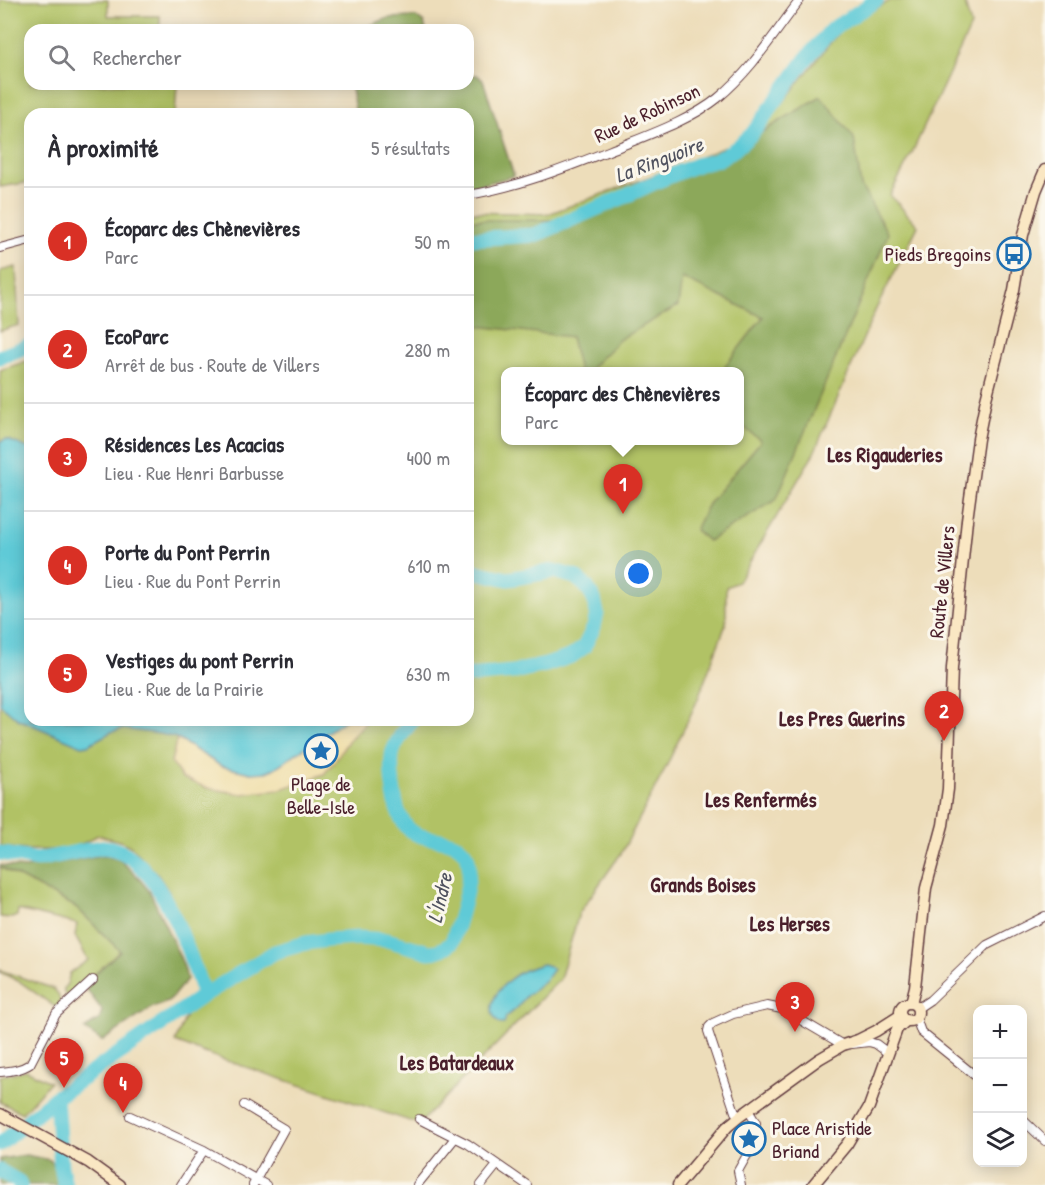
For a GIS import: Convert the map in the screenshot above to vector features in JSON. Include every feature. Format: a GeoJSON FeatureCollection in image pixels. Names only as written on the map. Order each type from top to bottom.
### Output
{"type":"FeatureCollection","features":[{"type":"Feature","properties":{"kind":"main road","name":"Route de Villers"},"geometry":{"type":"LineString","coordinates":[[910,1013],[926,888],[942,825],[948,789],[952,668],[978,439],[1014,290],[1023,235],[1036,191],[1044,174]]}},
{"type":"Feature","properties":{"kind":"main road"},"geometry":{"type":"LineString","coordinates":[[678,1185],[727,1127],[744,1113],[819,1059],[910,1013]]}},
{"type":"Feature","properties":{"kind":"main road"},"geometry":{"type":"LineString","coordinates":[[813,1185],[847,1144],[869,1107],[897,1029],[910,1013]]}},
{"type":"Feature","properties":{"kind":"main road"},"geometry":{"type":"LineString","coordinates":[[3,1115],[88,1162],[120,1185]]}},
{"type":"Feature","properties":{"kind":"street","name":"Rue de Robinson"},"geometry":{"type":"LineString","coordinates":[[474,194],[541,176],[683,119],[716,99],[735,83],[800,0]]}},
{"type":"Feature","properties":{"kind":"street"},"geometry":{"type":"LineString","coordinates":[[0,248],[24,242]]}},
{"type":"Feature","properties":{"kind":"street"},"geometry":{"type":"LineString","coordinates":[[973,1074],[921,1032],[910,1013],[930,1000],[987,945],[1045,916]]}},
{"type":"Feature","properties":{"kind":"street"},"geometry":{"type":"LineString","coordinates":[[0,1072],[13,1071],[30,1064],[56,1014],[93,980]]}},
{"type":"Feature","properties":{"kind":"street"},"geometry":{"type":"LineString","coordinates":[[741,1185],[738,1172],[752,1148],[756,1123],[744,1113],[735,1112],[708,1031],[713,1023],[733,1014],[767,1006],[782,1009],[843,1045],[869,1042],[888,1053]]}},
{"type":"Feature","properties":{"kind":"street"},"geometry":{"type":"LineString","coordinates":[[244,1105],[284,1129],[255,1182]]}},
{"type":"Feature","properties":{"kind":"street"},"geometry":{"type":"LineString","coordinates":[[130,1116],[204,1150],[255,1182],[266,1185]]}},
{"type":"Feature","properties":{"kind":"street"},"geometry":{"type":"LineString","coordinates":[[419,1119],[468,1144],[527,1185]]}},
{"type":"Feature","properties":{"kind":"street"},"geometry":{"type":"LineString","coordinates":[[1027,1123],[1045,1140]]}},
{"type":"Feature","properties":{"kind":"street"},"geometry":{"type":"LineString","coordinates":[[417,1185],[455,1138]]}},
{"type":"Feature","properties":{"kind":"street"},"geometry":{"type":"LineString","coordinates":[[181,1185],[204,1150]]}},
{"type":"Feature","properties":{"kind":"street"},"geometry":{"type":"LineString","coordinates":[[481,1185],[497,1165]]}},
{"type":"Feature","properties":{"kind":"green space"},"geometry":{"type":"Polygon","coordinates":[[[0,0],[108,0],[108,16],[160,16],[160,24],[24,24],[24,90],[177,90],[175,108],[24,108],[24,183],[0,187],[0,0]]]}},
{"type":"Feature","properties":{"kind":"green space"},"geometry":{"type":"Polygon","coordinates":[[[891,0],[964,0],[971,26],[890,195],[918,226],[876,309],[814,453],[738,582],[726,587],[726,624],[697,701],[622,852],[579,913],[560,979],[419,1124],[175,1042],[203,975],[189,952],[169,892],[158,875],[133,848],[123,842],[98,835],[79,845],[67,848],[28,850],[0,846],[0,370],[24,362],[24,726],[474,726],[474,212],[548,214],[758,134],[842,28],[891,0]]]}},
{"type":"Feature","properties":{"kind":"green space"},"geometry":{"type":"Polygon","coordinates":[[[416,17],[424,24],[374,24],[388,18],[416,17]]]}},
{"type":"Feature","properties":{"kind":"green space"},"geometry":{"type":"Polygon","coordinates":[[[474,75],[477,75],[483,80],[514,176],[474,186],[474,108],[355,108],[351,90],[474,90],[474,75]]]}},
{"type":"Feature","properties":{"kind":"green space"},"geometry":{"type":"Polygon","coordinates":[[[821,96],[854,138],[861,186],[888,234],[776,500],[708,541],[695,530],[708,504],[761,441],[744,427],[744,367],[725,366],[763,317],[682,278],[678,306],[620,339],[592,367],[578,367],[571,337],[474,326],[474,220],[580,220],[754,137],[821,96]]]}},
{"type":"Feature","properties":{"kind":"green space"},"geometry":{"type":"Polygon","coordinates":[[[16,267],[19,325],[0,331],[0,271],[16,267]]]}},
{"type":"Feature","properties":{"kind":"green space"},"geometry":{"type":"Polygon","coordinates":[[[104,855],[120,860],[150,892],[183,964],[187,979],[168,1002],[153,1007],[102,1041],[84,1029],[100,1019],[102,1010],[83,985],[120,951],[76,907],[0,865],[25,868],[104,855]]]}},
{"type":"Feature","properties":{"kind":"green space"},"geometry":{"type":"Polygon","coordinates":[[[0,867],[76,907],[120,951],[68,998],[64,993],[64,988],[70,973],[88,960],[75,936],[77,924],[18,910],[17,916],[12,918],[0,917],[0,867]]]}},
{"type":"Feature","properties":{"kind":"green space"},"geometry":{"type":"Polygon","coordinates":[[[0,970],[54,989],[62,1006],[58,1009],[0,970]]]}},
{"type":"Feature","properties":{"kind":"green space"},"geometry":{"type":"Polygon","coordinates":[[[26,1070],[50,1082],[22,1113],[0,1102],[0,1076],[26,1070]]]}},
{"type":"Feature","properties":{"kind":"green space"},"geometry":{"type":"Polygon","coordinates":[[[26,1155],[50,1160],[72,1185],[0,1185],[0,1159],[26,1155]]]}},
{"type":"Feature","properties":{"kind":"sand","name":"Plage de Belle-Isle"},"geometry":{"type":"Polygon","coordinates":[[[336,726],[362,726],[324,774],[278,790],[242,794],[207,788],[182,778],[171,762],[177,738],[221,766],[251,773],[273,769],[336,726]]]}},
{"type":"Feature","properties":{"kind":"water"},"geometry":{"type":"Polygon","coordinates":[[[6,439],[24,446],[24,722],[0,704],[0,442],[6,439]]]}},
{"type":"Feature","properties":{"kind":"water"},"geometry":{"type":"Polygon","coordinates":[[[35,726],[336,726],[266,772],[251,773],[221,766],[177,738],[161,734],[122,729],[82,746],[35,726]]]}},
{"type":"Feature","properties":{"kind":"water"},"geometry":{"type":"Polygon","coordinates":[[[543,964],[553,969],[546,979],[506,1017],[504,1024],[500,1024],[494,1017],[492,1009],[497,993],[518,974],[543,964]]]}},
{"type":"Feature","properties":{"kind":"waterway","name":"La Ringuoire"},"geometry":{"type":"LineString","coordinates":[[474,239],[535,235],[699,164],[717,160],[735,149],[752,134],[805,60],[832,29],[877,0]]}},
{"type":"Feature","properties":{"kind":"waterway","name":"L'Indre"},"geometry":{"type":"LineString","coordinates":[[0,357],[24,347]]}},
{"type":"Feature","properties":{"kind":"waterway","name":"L'Indre"},"geometry":{"type":"LineString","coordinates":[[474,571],[508,579],[554,571],[575,577],[586,586],[594,599],[597,613],[594,627],[584,647],[572,656],[546,665],[513,672],[474,675]]}},
{"type":"Feature","properties":{"kind":"waterway","name":"L'Indre"},"geometry":{"type":"LineString","coordinates":[[0,1144],[56,1097],[204,995],[275,952],[306,943],[358,938],[387,940],[429,952],[441,950],[452,942],[467,885],[469,864],[467,856],[457,845],[421,836],[411,831],[398,811],[392,757],[399,739],[409,726]]}},
{"type":"Feature","properties":{"kind":"waterway","name":"L'Indre"},"geometry":{"type":"LineString","coordinates":[[0,853],[37,860],[102,847],[122,852],[139,865],[155,883],[168,905],[204,995]]}},
{"type":"Feature","properties":{"kind":"waterway"},"geometry":{"type":"LineString","coordinates":[[56,1097],[61,1167],[65,1185]]}},
{"type":"Feature","properties":{"kind":"waterway"},"geometry":{"type":"LineString","coordinates":[[0,1171],[19,1182],[20,1185]]}},
{"type":"Feature","properties":{"kind":"place","name":"Pieds Bregoins"},"geometry":{"type":"Point","coordinates":[1014,254]}},
{"type":"Feature","properties":{"kind":"place","name":"Écoparc des Chènevières"},"geometry":{"type":"Point","coordinates":[623,514]}},
{"type":"Feature","properties":{"kind":"place","name":"EcoParc"},"geometry":{"type":"Point","coordinates":[944,741]}},
{"type":"Feature","properties":{"kind":"place","name":"Plage de Belle-Isle"},"geometry":{"type":"Point","coordinates":[321,751]}},
{"type":"Feature","properties":{"kind":"place","name":"Résidences Les Acacias"},"geometry":{"type":"Point","coordinates":[795,1032]}},
{"type":"Feature","properties":{"kind":"place","name":"Vestiges du pont Perrin"},"geometry":{"type":"Point","coordinates":[64,1088]}},
{"type":"Feature","properties":{"kind":"place","name":"Porte du Pont Perrin"},"geometry":{"type":"Point","coordinates":[123,1113]}},
{"type":"Feature","properties":{"kind":"place","name":"Place Aristide Briand"},"geometry":{"type":"Point","coordinates":[749,1139]}},
{"type":"Feature","properties":{"kind":"district","name":"Les Rigauderies"},"geometry":{"type":"Point","coordinates":[885,455]}},
{"type":"Feature","properties":{"kind":"district","name":"Les Pres Guerins"},"geometry":{"type":"Point","coordinates":[842,719]}},
{"type":"Feature","properties":{"kind":"district","name":"Les Renfermés"},"geometry":{"type":"Point","coordinates":[761,800]}},
{"type":"Feature","properties":{"kind":"district","name":"Grands Boises"},"geometry":{"type":"Point","coordinates":[703,885]}},
{"type":"Feature","properties":{"kind":"district","name":"Les Herses"},"geometry":{"type":"Point","coordinates":[790,924]}},
{"type":"Feature","properties":{"kind":"district","name":"Les Batardeaux"},"geometry":{"type":"Point","coordinates":[457,1063]}}]}
